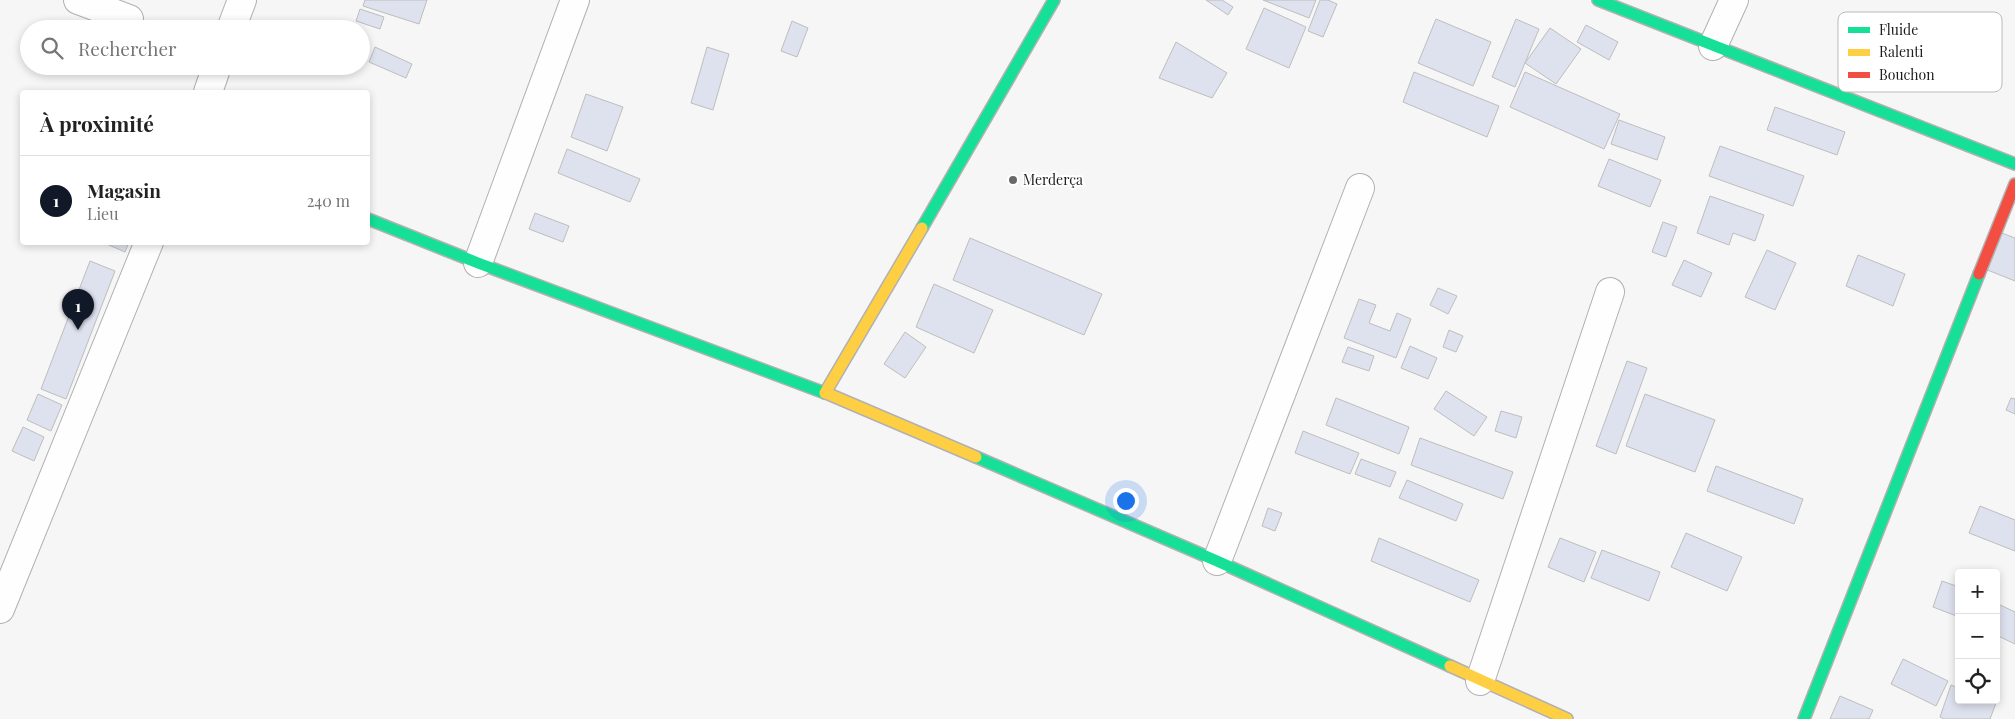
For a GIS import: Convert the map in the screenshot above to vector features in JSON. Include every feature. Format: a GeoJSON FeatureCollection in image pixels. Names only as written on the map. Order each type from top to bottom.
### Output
{"type":"FeatureCollection","features":[{"type":"Feature","properties":{"kind":"street"},"geometry":{"type":"LineString","coordinates":[[78,0],[129,19]]}},
{"type":"Feature","properties":{"kind":"street"},"geometry":{"type":"LineString","coordinates":[[235,20],[242,0]]}},
{"type":"Feature","properties":{"kind":"street"},"geometry":{"type":"LineString","coordinates":[[478,263],[575,0]]}},
{"type":"Feature","properties":{"kind":"street"},"geometry":{"type":"LineString","coordinates":[[826,393],[1054,0]]}},
{"type":"Feature","properties":{"kind":"street"},"geometry":{"type":"LineString","coordinates":[[1598,0],[2015,164]]}},
{"type":"Feature","properties":{"kind":"street"},"geometry":{"type":"LineString","coordinates":[[1713,46],[1734,0]]}},
{"type":"Feature","properties":{"kind":"street"},"geometry":{"type":"LineString","coordinates":[[209,90],[214,75]]}},
{"type":"Feature","properties":{"kind":"street"},"geometry":{"type":"LineString","coordinates":[[1804,719],[2015,184]]}},
{"type":"Feature","properties":{"kind":"street"},"geometry":{"type":"LineString","coordinates":[[1217,561],[1360,188]]}},
{"type":"Feature","properties":{"kind":"street"},"geometry":{"type":"LineString","coordinates":[[370,220],[478,263],[826,393],[1217,561],[1567,719]]}},
{"type":"Feature","properties":{"kind":"street"},"geometry":{"type":"LineString","coordinates":[[0,609],[147,245]]}},
{"type":"Feature","properties":{"kind":"street"},"geometry":{"type":"LineString","coordinates":[[1480,681],[1610,292]]}},
{"type":"Feature","properties":{"kind":"building"},"geometry":{"type":"Polygon","coordinates":[[[365,0],[427,0],[419,24],[363,6],[365,0]]]}},
{"type":"Feature","properties":{"kind":"building"},"geometry":{"type":"Polygon","coordinates":[[[1206,0],[1222,0],[1233,7],[1228,15],[1206,0]]]}},
{"type":"Feature","properties":{"kind":"building"},"geometry":{"type":"Polygon","coordinates":[[[1263,0],[1316,0],[1309,18],[1263,0]]]}},
{"type":"Feature","properties":{"kind":"building"},"geometry":{"type":"Polygon","coordinates":[[[1320,0],[1328,0],[1337,4],[1323,37],[1308,31],[1320,0]]]}},
{"type":"Feature","properties":{"kind":"building"},"geometry":{"type":"Polygon","coordinates":[[[1264,8],[1306,27],[1289,68],[1246,49],[1264,8]]]}},
{"type":"Feature","properties":{"kind":"building"},"geometry":{"type":"Polygon","coordinates":[[[360,9],[384,17],[380,29],[370,26],[370,20],[356,20],[360,9]]]}},
{"type":"Feature","properties":{"kind":"building"},"geometry":{"type":"Polygon","coordinates":[[[1436,19],[1491,42],[1473,86],[1418,63],[1436,19]]]}},
{"type":"Feature","properties":{"kind":"building"},"geometry":{"type":"Polygon","coordinates":[[[1516,19],[1539,29],[1515,87],[1492,77],[1516,19]]]}},
{"type":"Feature","properties":{"kind":"building"},"geometry":{"type":"Polygon","coordinates":[[[792,21],[808,28],[797,57],[781,51],[792,21]]]}},
{"type":"Feature","properties":{"kind":"building"},"geometry":{"type":"Polygon","coordinates":[[[1586,25],[1618,42],[1609,60],[1577,42],[1586,25]]]}},
{"type":"Feature","properties":{"kind":"building"},"geometry":{"type":"Polygon","coordinates":[[[1550,28],[1581,49],[1556,84],[1525,63],[1550,28]]]}},
{"type":"Feature","properties":{"kind":"building"},"geometry":{"type":"Polygon","coordinates":[[[1176,42],[1227,73],[1212,98],[1159,78],[1176,42]]]}},
{"type":"Feature","properties":{"kind":"building"},"geometry":{"type":"Polygon","coordinates":[[[375,47],[412,64],[406,78],[370,62],[375,47]]]}},
{"type":"Feature","properties":{"kind":"building"},"geometry":{"type":"Polygon","coordinates":[[[707,47],[729,54],[713,110],[691,103],[707,47]]]}},
{"type":"Feature","properties":{"kind":"building"},"geometry":{"type":"Polygon","coordinates":[[[1414,72],[1499,106],[1487,137],[1403,102],[1414,72]]]}},
{"type":"Feature","properties":{"kind":"building"},"geometry":{"type":"Polygon","coordinates":[[[1525,72],[1620,114],[1604,149],[1510,107],[1525,72]]]}},
{"type":"Feature","properties":{"kind":"building"},"geometry":{"type":"Polygon","coordinates":[[[586,94],[623,107],[607,151],[571,137],[586,94]]]}},
{"type":"Feature","properties":{"kind":"building"},"geometry":{"type":"Polygon","coordinates":[[[1775,107],[1845,132],[1837,155],[1767,130],[1775,107]]]}},
{"type":"Feature","properties":{"kind":"building"},"geometry":{"type":"Polygon","coordinates":[[[1619,120],[1665,137],[1657,160],[1611,144],[1619,120]]]}},
{"type":"Feature","properties":{"kind":"building"},"geometry":{"type":"Polygon","coordinates":[[[1720,146],[1804,176],[1793,206],[1709,176],[1720,146]]]}},
{"type":"Feature","properties":{"kind":"building"},"geometry":{"type":"Polygon","coordinates":[[[567,149],[640,179],[630,202],[558,173],[567,149]]]}},
{"type":"Feature","properties":{"kind":"building"},"geometry":{"type":"Polygon","coordinates":[[[1609,159],[1661,180],[1650,207],[1598,186],[1609,159]]]}},
{"type":"Feature","properties":{"kind":"building"},"geometry":{"type":"Polygon","coordinates":[[[1710,196],[1764,215],[1755,241],[1733,233],[1729,245],[1697,233],[1710,196]]]}},
{"type":"Feature","properties":{"kind":"building"},"geometry":{"type":"Polygon","coordinates":[[[535,213],[569,226],[563,242],[529,229],[535,213]]]}},
{"type":"Feature","properties":{"kind":"building"},"geometry":{"type":"Polygon","coordinates":[[[1663,222],[1677,227],[1666,257],[1652,252],[1663,222]]]}},
{"type":"Feature","properties":{"kind":"building"},"geometry":{"type":"Polygon","coordinates":[[[1999,232],[2015,238],[2015,281],[1985,269],[1999,232]]]}},
{"type":"Feature","properties":{"kind":"building"},"geometry":{"type":"Polygon","coordinates":[[[970,238],[1102,294],[1084,335],[953,280],[970,238]]]}},
{"type":"Feature","properties":{"kind":"building"},"geometry":{"type":"Polygon","coordinates":[[[109,245],[128,245],[125,252],[109,245]]]}},
{"type":"Feature","properties":{"kind":"building"},"geometry":{"type":"Polygon","coordinates":[[[1767,250],[1796,263],[1775,310],[1745,297],[1767,250]]]}},
{"type":"Feature","properties":{"kind":"building"},"geometry":{"type":"Polygon","coordinates":[[[1858,255],[1905,274],[1893,306],[1846,286],[1858,255]]]}},
{"type":"Feature","properties":{"kind":"building"},"geometry":{"type":"Polygon","coordinates":[[[1684,260],[1712,273],[1701,297],[1672,285],[1684,260]]]}},
{"type":"Feature","properties":{"kind":"building"},"geometry":{"type":"Polygon","coordinates":[[[90,261],[115,271],[66,399],[41,389],[90,261]]]}},
{"type":"Feature","properties":{"kind":"building"},"geometry":{"type":"Polygon","coordinates":[[[934,284],[993,310],[974,353],[916,327],[934,284]]]}},
{"type":"Feature","properties":{"kind":"building"},"geometry":{"type":"Polygon","coordinates":[[[1438,288],[1457,296],[1448,314],[1430,305],[1438,288]]]}},
{"type":"Feature","properties":{"kind":"building"},"geometry":{"type":"Polygon","coordinates":[[[1359,299],[1376,305],[1369,323],[1390,331],[1397,313],[1411,319],[1396,358],[1344,338],[1359,299]]]}},
{"type":"Feature","properties":{"kind":"building"},"geometry":{"type":"Polygon","coordinates":[[[1449,330],[1463,336],[1456,352],[1443,347],[1449,330]]]}},
{"type":"Feature","properties":{"kind":"building"},"geometry":{"type":"Polygon","coordinates":[[[905,332],[926,347],[905,378],[884,364],[905,332]]]}},
{"type":"Feature","properties":{"kind":"building"},"geometry":{"type":"Polygon","coordinates":[[[1410,346],[1437,358],[1428,379],[1401,368],[1410,346]]]}},
{"type":"Feature","properties":{"kind":"building"},"geometry":{"type":"Polygon","coordinates":[[[1348,347],[1374,356],[1369,371],[1342,362],[1348,347]]]}},
{"type":"Feature","properties":{"kind":"building"},"geometry":{"type":"Polygon","coordinates":[[[1627,361],[1647,368],[1616,454],[1596,446],[1627,361]]]}},
{"type":"Feature","properties":{"kind":"building"},"geometry":{"type":"Polygon","coordinates":[[[1446,391],[1487,417],[1474,436],[1434,409],[1446,391]]]}},
{"type":"Feature","properties":{"kind":"building"},"geometry":{"type":"Polygon","coordinates":[[[38,394],[62,405],[51,431],[27,420],[38,394]]]}},
{"type":"Feature","properties":{"kind":"building"},"geometry":{"type":"Polygon","coordinates":[[[1645,394],[1715,420],[1695,472],[1626,446],[1645,394]]]}},
{"type":"Feature","properties":{"kind":"building"},"geometry":{"type":"Polygon","coordinates":[[[1336,398],[1409,427],[1399,454],[1326,425],[1336,398]]]}},
{"type":"Feature","properties":{"kind":"building"},"geometry":{"type":"Polygon","coordinates":[[[2011,398],[2015,399],[2015,414],[2006,410],[2011,398]]]}},
{"type":"Feature","properties":{"kind":"building"},"geometry":{"type":"Polygon","coordinates":[[[1501,411],[1522,417],[1516,438],[1495,431],[1501,411]]]}},
{"type":"Feature","properties":{"kind":"building"},"geometry":{"type":"Polygon","coordinates":[[[23,427],[44,437],[34,461],[12,451],[23,427]]]}},
{"type":"Feature","properties":{"kind":"building"},"geometry":{"type":"Polygon","coordinates":[[[1303,431],[1359,453],[1350,474],[1295,453],[1303,431]]]}},
{"type":"Feature","properties":{"kind":"building"},"geometry":{"type":"Polygon","coordinates":[[[1420,438],[1513,472],[1503,499],[1411,465],[1420,438]]]}},
{"type":"Feature","properties":{"kind":"building"},"geometry":{"type":"Polygon","coordinates":[[[1361,459],[1396,472],[1390,487],[1355,474],[1361,459]]]}},
{"type":"Feature","properties":{"kind":"building"},"geometry":{"type":"Polygon","coordinates":[[[1716,466],[1803,499],[1794,524],[1707,491],[1716,466]]]}},
{"type":"Feature","properties":{"kind":"building"},"geometry":{"type":"Polygon","coordinates":[[[1407,480],[1463,504],[1456,521],[1399,498],[1407,480]]]}},
{"type":"Feature","properties":{"kind":"building"},"geometry":{"type":"Polygon","coordinates":[[[1980,506],[2015,520],[2015,551],[1969,533],[1980,506]]]}},
{"type":"Feature","properties":{"kind":"building"},"geometry":{"type":"Polygon","coordinates":[[[1268,508],[1282,513],[1275,531],[1262,526],[1268,508]]]}},
{"type":"Feature","properties":{"kind":"building"},"geometry":{"type":"Polygon","coordinates":[[[1686,533],[1742,557],[1727,591],[1671,567],[1686,533]]]}},
{"type":"Feature","properties":{"kind":"building"},"geometry":{"type":"Polygon","coordinates":[[[1379,538],[1479,580],[1470,602],[1371,561],[1379,538]]]}},
{"type":"Feature","properties":{"kind":"building"},"geometry":{"type":"Polygon","coordinates":[[[1560,538],[1596,552],[1584,582],[1548,567],[1560,538]]]}},
{"type":"Feature","properties":{"kind":"building"},"geometry":{"type":"Polygon","coordinates":[[[1602,550],[1660,572],[1649,601],[1591,578],[1602,550]]]}},
{"type":"Feature","properties":{"kind":"building"},"geometry":{"type":"Polygon","coordinates":[[[1942,581],[1955,586],[1955,615],[1933,607],[1942,581]]]}},
{"type":"Feature","properties":{"kind":"building"},"geometry":{"type":"Polygon","coordinates":[[[2000,605],[2015,612],[2015,644],[2000,637],[2000,605]]]}},
{"type":"Feature","properties":{"kind":"building"},"geometry":{"type":"Polygon","coordinates":[[[1903,659],[1948,681],[1936,706],[1891,684],[1903,659]]]}},
{"type":"Feature","properties":{"kind":"building"},"geometry":{"type":"Polygon","coordinates":[[[1951,685],[1955,686],[1955,704],[1996,704],[1990,719],[1944,719],[1940,717],[1951,685]]]}},
{"type":"Feature","properties":{"kind":"building"},"geometry":{"type":"Polygon","coordinates":[[[1840,696],[1873,710],[1869,719],[1830,719],[1840,696]]]}},
{"type":"Feature","properties":{"kind":"traffic: fast"},"geometry":{"type":"LineString","coordinates":[[922,228],[1054,0]]}},
{"type":"Feature","properties":{"kind":"traffic: fast"},"geometry":{"type":"LineString","coordinates":[[1598,0],[2015,164]]}},
{"type":"Feature","properties":{"kind":"traffic: fast"},"geometry":{"type":"LineString","coordinates":[[370,220],[478,263],[825,393]]}},
{"type":"Feature","properties":{"kind":"traffic: fast"},"geometry":{"type":"LineString","coordinates":[[1804,719],[1979,274]]}},
{"type":"Feature","properties":{"kind":"traffic: fast"},"geometry":{"type":"LineString","coordinates":[[976,457],[1217,561],[1450,666]]}},
{"type":"Feature","properties":{"kind":"traffic: slow"},"geometry":{"type":"LineString","coordinates":[[825,393],[922,228]]}},
{"type":"Feature","properties":{"kind":"traffic: slow"},"geometry":{"type":"LineString","coordinates":[[826,393],[976,457]]}},
{"type":"Feature","properties":{"kind":"traffic: slow"},"geometry":{"type":"LineString","coordinates":[[1450,666],[1567,719]]}},
{"type":"Feature","properties":{"kind":"traffic: jam"},"geometry":{"type":"LineString","coordinates":[[1979,274],[2015,184]]}},
{"type":"Feature","properties":{"kind":"place","name":"Merderça"},"geometry":{"type":"Point","coordinates":[1013,180]}},
{"type":"Feature","properties":{"kind":"place","name":"Magasin"},"geometry":{"type":"Point","coordinates":[78,330]}}]}
